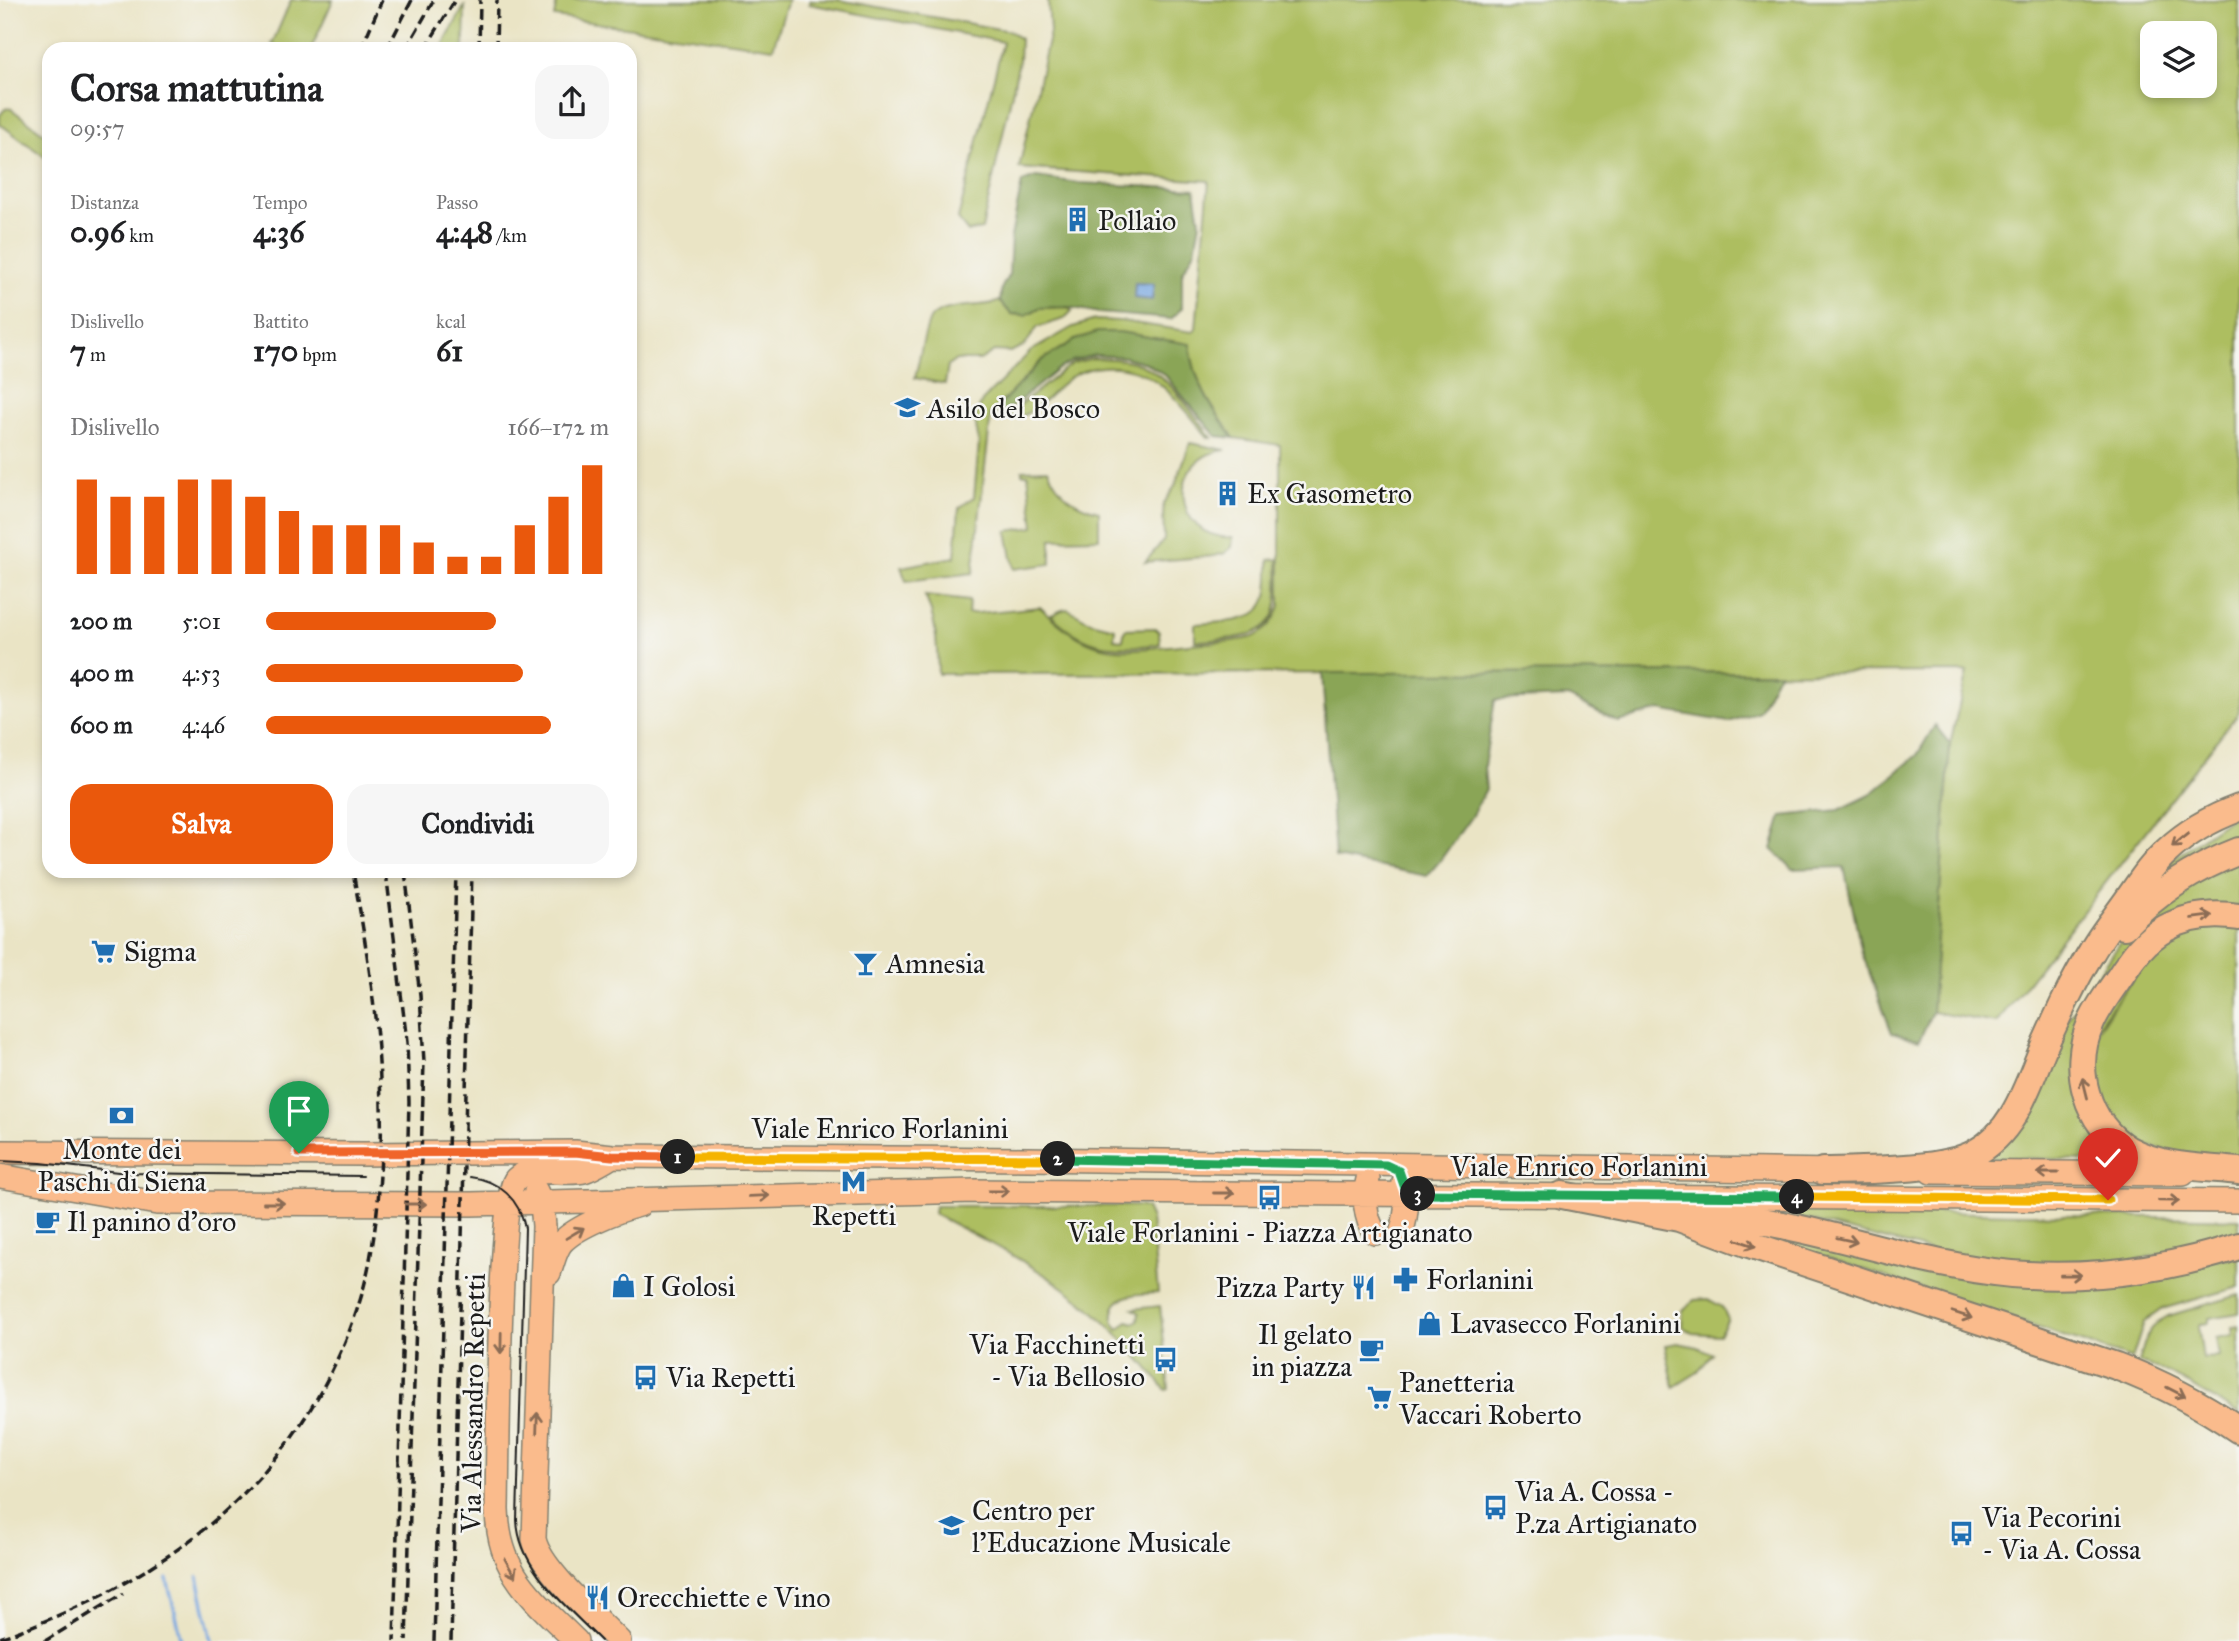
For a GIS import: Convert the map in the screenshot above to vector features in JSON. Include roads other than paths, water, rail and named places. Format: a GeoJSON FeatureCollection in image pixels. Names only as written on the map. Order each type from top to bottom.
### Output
{"type":"FeatureCollection","features":[{"type":"Feature","properties":{"kind":"highway"},"geometry":{"type":"LineString","coordinates":[[1823,1171],[1935,1165],[1956,1161],[1975,1153],[1995,1139],[2010,1122],[2022,1099],[2072,986],[2092,951],[2139,884],[2165,852],[2192,830],[2239,807]]}},
{"type":"Feature","properties":{"kind":"highway"},"geometry":{"type":"LineString","coordinates":[[2045,1044],[2105,948],[2132,918],[2177,882],[2202,867],[2239,851]]}},
{"type":"Feature","properties":{"kind":"highway"},"geometry":{"type":"LineString","coordinates":[[2239,917],[2213,915],[2191,918],[2152,937],[2128,963],[2101,1004],[2087,1032],[2082,1062],[2085,1091],[2094,1112],[2105,1129],[2131,1151],[2166,1163],[2239,1172]]}},
{"type":"Feature","properties":{"kind":"highway"},"geometry":{"type":"LineString","coordinates":[[1562,1195],[1776,1223],[1945,1263],[2010,1273],[2054,1276],[2120,1273],[2185,1261],[2239,1246]]}},
{"type":"Feature","properties":{"kind":"highway"},"geometry":{"type":"LineString","coordinates":[[1562,1195],[1679,1218],[2116,1366],[2203,1405],[2239,1430]]}},
{"type":"Feature","properties":{"kind":"main road","name":"Viale Enrico Forlanini"},"geometry":{"type":"LineString","coordinates":[[0,1152],[475,1153],[584,1161]]}},
{"type":"Feature","properties":{"kind":"main road"},"geometry":{"type":"LineString","coordinates":[[78,1189],[81,1153]]}},
{"type":"Feature","properties":{"kind":"main road"},"geometry":{"type":"LineString","coordinates":[[475,1153],[501,1160],[522,1174],[533,1186],[541,1202],[544,1217],[533,1530],[535,1547],[548,1565],[619,1641]]}},
{"type":"Feature","properties":{"kind":"main road","name":"Viale Enrico Forlanini"},"geometry":{"type":"LineString","coordinates":[[522,1174],[612,1156],[1823,1171],[2239,1172]]}},
{"type":"Feature","properties":{"kind":"main road"},"geometry":{"type":"LineString","coordinates":[[809,1195],[849,1186],[898,1183],[911,1175],[921,1158]]}},
{"type":"Feature","properties":{"kind":"main road"},"geometry":{"type":"LineString","coordinates":[[584,1161],[587,1187],[603,1200]]}},
{"type":"Feature","properties":{"kind":"main road"},"geometry":{"type":"LineString","coordinates":[[1375,1233],[1368,1218],[1366,1194],[1370,1174],[1375,1168],[1386,1165],[1399,1171],[1407,1194],[1406,1216],[1401,1233]]}},
{"type":"Feature","properties":{"kind":"main road"},"geometry":{"type":"LineString","coordinates":[[509,1203],[512,1185],[522,1174]]}},
{"type":"Feature","properties":{"kind":"main road","name":"Viale Enrico Forlanini"},"geometry":{"type":"LineString","coordinates":[[0,1175],[157,1203],[471,1204],[941,1191],[2239,1201]]}},
{"type":"Feature","properties":{"kind":"main road"},"geometry":{"type":"LineString","coordinates":[[543,1291],[557,1250],[561,1243],[575,1232],[629,1208],[691,1198]]}},
{"type":"Feature","properties":{"kind":"main road","name":"Via Alessandro Repetti"},"geometry":{"type":"LineString","coordinates":[[509,1203],[502,1275],[497,1527],[510,1568],[531,1595],[576,1641]]}},
{"type":"Feature","properties":{"kind":"main road"},"geometry":{"type":"LineString","coordinates":[[471,1204],[485,1214],[494,1229],[500,1248],[502,1275]]}},
{"type":"Feature","properties":{"kind":"water"},"geometry":{"type":"Polygon","coordinates":[[[1135,283],[1154,284],[1152,300],[1134,298],[1135,283]]]}},
{"type":"Feature","properties":{"kind":"waterway"},"geometry":{"type":"LineString","coordinates":[[198,1577],[212,1641]]}},
{"type":"Feature","properties":{"kind":"waterway"},"geometry":{"type":"LineString","coordinates":[[167,1579],[182,1641]]}},
{"type":"Feature","properties":{"kind":"tram line"},"geometry":{"type":"LineString","coordinates":[[0,1161],[127,1173],[363,1176]]}},
{"type":"Feature","properties":{"kind":"tram line"},"geometry":{"type":"LineString","coordinates":[[470,1177],[490,1182],[506,1193],[518,1209],[525,1228],[517,1520],[520,1538],[526,1556],[547,1587],[601,1641]]}},
{"type":"Feature","properties":{"kind":"railway"},"geometry":{"type":"LineString","coordinates":[[364,42],[382,0]]}},
{"type":"Feature","properties":{"kind":"railway"},"geometry":{"type":"LineString","coordinates":[[391,42],[412,0]]}},
{"type":"Feature","properties":{"kind":"railway"},"geometry":{"type":"LineString","coordinates":[[410,42],[434,0]]}},
{"type":"Feature","properties":{"kind":"railway"},"geometry":{"type":"LineString","coordinates":[[429,42],[455,0]]}},
{"type":"Feature","properties":{"kind":"railway"},"geometry":{"type":"LineString","coordinates":[[479,42],[480,0]]}},
{"type":"Feature","properties":{"kind":"railway"},"geometry":{"type":"LineString","coordinates":[[496,42],[497,0]]}},
{"type":"Feature","properties":{"kind":"railway"},"geometry":{"type":"LineString","coordinates":[[0,1638],[96,1598],[141,1573],[183,1545],[222,1513],[258,1478],[291,1438],[336,1362],[355,1315],[369,1265],[380,1167],[381,1117],[375,1019],[354,878]]}},
{"type":"Feature","properties":{"kind":"railway"},"geometry":{"type":"LineString","coordinates":[[387,878],[407,1042],[409,1102],[394,1641]]}},
{"type":"Feature","properties":{"kind":"railway"},"geometry":{"type":"LineString","coordinates":[[406,878],[420,995],[424,1062],[406,1641]]}},
{"type":"Feature","properties":{"kind":"railway"},"geometry":{"type":"LineString","coordinates":[[434,1641],[456,878]]}},
{"type":"Feature","properties":{"kind":"railway"},"geometry":{"type":"LineString","coordinates":[[451,1641],[472,878]]}},
{"type":"Feature","properties":{"kind":"railway"},"geometry":{"type":"LineString","coordinates":[[45,1641],[123,1594]]}},
{"type":"Feature","properties":{"kind":"place","name":"Pollaio"},"geometry":{"type":"Point","coordinates":[1078,220]}},
{"type":"Feature","properties":{"kind":"place","name":"Asilo del Bosco"},"geometry":{"type":"Point","coordinates":[907,408]}},
{"type":"Feature","properties":{"kind":"place","name":"Ex Gasometro"},"geometry":{"type":"Point","coordinates":[1227,493]}},
{"type":"Feature","properties":{"kind":"place","name":"Sigma"},"geometry":{"type":"Point","coordinates":[104,951]}},
{"type":"Feature","properties":{"kind":"place","name":"Amnesia"},"geometry":{"type":"Point","coordinates":[866,963]}},
{"type":"Feature","properties":{"kind":"place","name":"Monte dei Paschi di Siena"},"geometry":{"type":"Point","coordinates":[122,1115]}},
{"type":"Feature","properties":{"kind":"place","name":"Repetti"},"geometry":{"type":"Point","coordinates":[854,1181]}},
{"type":"Feature","properties":{"kind":"place","name":"Viale Forlanini - Piazza Artigianato"},"geometry":{"type":"Point","coordinates":[1270,1198]}},
{"type":"Feature","properties":{"kind":"place","name":"Il panino d'oro"},"geometry":{"type":"Point","coordinates":[47,1221]}},
{"type":"Feature","properties":{"kind":"place","name":"Forlanini"},"geometry":{"type":"Point","coordinates":[1406,1279]}},
{"type":"Feature","properties":{"kind":"place","name":"I Golosi"},"geometry":{"type":"Point","coordinates":[623,1286]}},
{"type":"Feature","properties":{"kind":"place","name":"Pizza Party"},"geometry":{"type":"Point","coordinates":[1364,1287]}},
{"type":"Feature","properties":{"kind":"place","name":"Lavasecco Forlanini"},"geometry":{"type":"Point","coordinates":[1430,1323]}},
{"type":"Feature","properties":{"kind":"place","name":"Il gelato in piazza"},"geometry":{"type":"Point","coordinates":[1372,1350]}},
{"type":"Feature","properties":{"kind":"place","name":"Via Facchinetti - Via Bellosio"},"geometry":{"type":"Point","coordinates":[1165,1360]}},
{"type":"Feature","properties":{"kind":"place","name":"Via Repetti"},"geometry":{"type":"Point","coordinates":[646,1377]}},
{"type":"Feature","properties":{"kind":"place","name":"Panetteria Vaccari Roberto"},"geometry":{"type":"Point","coordinates":[1379,1398]}},
{"type":"Feature","properties":{"kind":"place","name":"Via A. Cossa - P.za Artigianato"},"geometry":{"type":"Point","coordinates":[1495,1507]}},
{"type":"Feature","properties":{"kind":"place","name":"Centro per l'Educazione Musicale"},"geometry":{"type":"Point","coordinates":[952,1526]}},
{"type":"Feature","properties":{"kind":"place","name":"Via Pecorini - Via A. Cossa"},"geometry":{"type":"Point","coordinates":[1962,1533]}},
{"type":"Feature","properties":{"kind":"place","name":"Orecchiette e Vino"},"geometry":{"type":"Point","coordinates":[597,1597]}}]}
